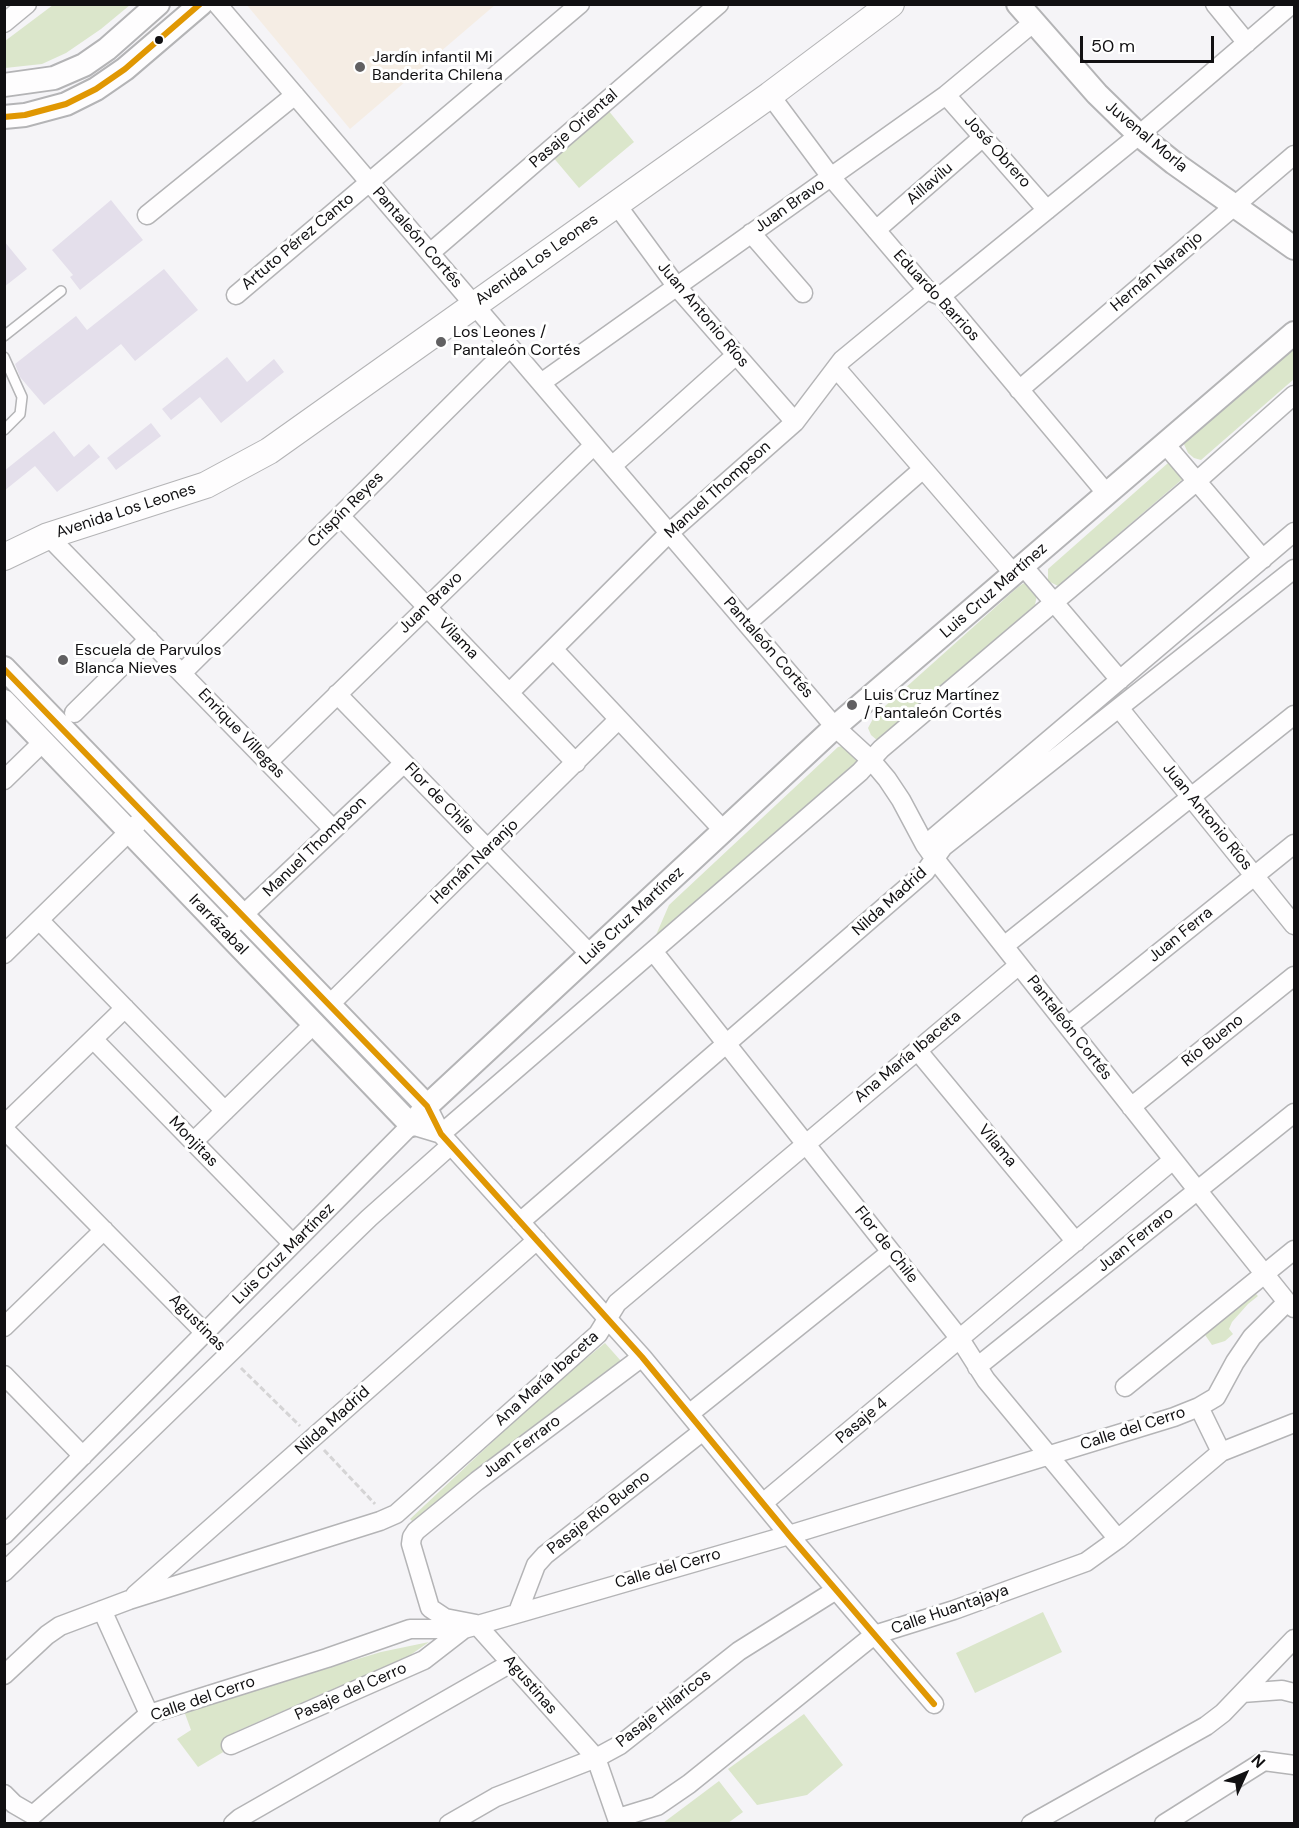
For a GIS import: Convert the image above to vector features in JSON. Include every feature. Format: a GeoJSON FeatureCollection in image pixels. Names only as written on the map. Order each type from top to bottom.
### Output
{"type":"FeatureCollection","features":[{"type":"Feature","properties":{"kind":"main road","name":"Avenida Los Leones"},"geometry":{"type":"LineString","coordinates":[[4,557],[48,536],[206,485],[241,468],[297,434],[474,304],[770,95],[891,4]]}},
{"type":"Feature","properties":{"kind":"street"},"geometry":{"type":"LineString","coordinates":[[4,23],[27,4]]}},
{"type":"Feature","properties":{"kind":"street"},"geometry":{"type":"LineString","coordinates":[[4,85],[54,78],[84,65],[107,49],[158,4]]}},
{"type":"Feature","properties":{"kind":"street"},"geometry":{"type":"LineString","coordinates":[[4,117],[25,115],[66,104],[96,89],[125,69],[201,4]]}},
{"type":"Feature","properties":{"kind":"street","name":"Pantaleón Cortés"},"geometry":{"type":"LineString","coordinates":[[218,4],[835,727],[871,760],[901,800],[930,852],[1173,1160],[1291,1305]]}},
{"type":"Feature","properties":{"kind":"street","name":"Artuto Pérez Canto"},"geometry":{"type":"LineString","coordinates":[[236,295],[580,4]]}},
{"type":"Feature","properties":{"kind":"street","name":"Pasaje Oriental"},"geometry":{"type":"LineString","coordinates":[[430,253],[719,4]]}},
{"type":"Feature","properties":{"kind":"street","name":"Juvenal Morla"},"geometry":{"type":"LineString","coordinates":[[1017,4],[1097,94],[1139,135],[1174,163],[1294,248]]}},
{"type":"Feature","properties":{"kind":"street"},"geometry":{"type":"LineString","coordinates":[[1215,4],[1247,43]]}},
{"type":"Feature","properties":{"kind":"street","name":"Manuel Thompson"},"geometry":{"type":"LineString","coordinates":[[509,693],[669,533],[795,422],[849,354],[1047,210],[1139,135],[1292,4]]}},
{"type":"Feature","properties":{"kind":"street","name":"Juan Bravo"},"geometry":{"type":"LineString","coordinates":[[541,383],[946,95],[1034,22]]}},
{"type":"Feature","properties":{"kind":"street"},"geometry":{"type":"LineString","coordinates":[[147,215],[295,95]]}},
{"type":"Feature","properties":{"kind":"street","name":"Eduardo Barrios"},"geometry":{"type":"LineString","coordinates":[[770,95],[831,177],[1019,390],[1107,494]]}},
{"type":"Feature","properties":{"kind":"street","name":"José Obrero"},"geometry":{"type":"LineString","coordinates":[[946,95],[1047,210]]}},
{"type":"Feature","properties":{"kind":"street","name":"Aillavilu"},"geometry":{"type":"LineString","coordinates":[[876,230],[983,137]]}},
{"type":"Feature","properties":{"kind":"street","name":"Hernán Naranjo"},"geometry":{"type":"LineString","coordinates":[[1019,390],[1294,155]]}},
{"type":"Feature","properties":{"kind":"street","name":"Juan Antonio Ríos"},"geometry":{"type":"LineString","coordinates":[[616,204],[677,287],[795,422]]}},
{"type":"Feature","properties":{"kind":"street"},"geometry":{"type":"LineString","coordinates":[[752,233],[803,293]]}},
{"type":"Feature","properties":{"kind":"street","name":"Luis Cruz Martínez"},"geometry":{"type":"LineString","coordinates":[[4,1535],[411,1125],[427,1106],[590,954],[835,727],[1294,333]]}},
{"type":"Feature","properties":{"kind":"street","name":"Crispín Reyes"},"geometry":{"type":"LineString","coordinates":[[182,674],[510,347]]}},
{"type":"Feature","properties":{"kind":"street"},"geometry":{"type":"LineString","coordinates":[[612,466],[736,355]]}},
{"type":"Feature","properties":{"kind":"street"},"geometry":{"type":"LineString","coordinates":[[836,368],[923,469],[1019,570],[1054,601],[1120,680]]}},
{"type":"Feature","properties":{"kind":"street","name":"Luis Cruz Martínez"},"geometry":{"type":"LineString","coordinates":[[4,1572],[369,1218],[446,1140],[652,951],[860,772],[881,748],[1197,482],[1294,395]]}},
{"type":"Feature","properties":{"kind":"street"},"geometry":{"type":"LineString","coordinates":[[1165,444],[1263,559]]}},
{"type":"Feature","properties":{"kind":"street","name":"Juan Bravo"},"geometry":{"type":"LineString","coordinates":[[268,762],[594,445]]}},
{"type":"Feature","properties":{"kind":"street"},"geometry":{"type":"LineString","coordinates":[[747,623],[923,469]]}},
{"type":"Feature","properties":{"kind":"street","name":"Vilama"},"geometry":{"type":"LineString","coordinates":[[340,516],[576,763]]}},
{"type":"Feature","properties":{"kind":"street","name":"Nilda Madrid"},"geometry":{"type":"LineString","coordinates":[[520,1222],[926,872],[930,852],[1120,680],[1294,532]]}},
{"type":"Feature","properties":{"kind":"street","name":"Enrique Villegas"},"geometry":{"type":"LineString","coordinates":[[48,536],[333,829]]}},
{"type":"Feature","properties":{"kind":"street","name":"Nilda Madrid"},"geometry":{"type":"LineString","coordinates":[[930,852],[943,847],[1294,569]]}},
{"type":"Feature","properties":{"kind":"street"},"geometry":{"type":"LineString","coordinates":[[74,713],[149,639]]}},
{"type":"Feature","properties":{"kind":"street"},"geometry":{"type":"LineString","coordinates":[[553,649],[724,831]]}},
{"type":"Feature","properties":{"kind":"street","name":"Irarrázabal"},"geometry":{"type":"LineString","coordinates":[[4,668],[427,1106],[446,1140],[642,1357],[789,1535],[934,1704]]}},
{"type":"Feature","properties":{"kind":"street","name":"Flor de Chile"},"geometry":{"type":"LineString","coordinates":[[337,694],[590,954]]}},
{"type":"Feature","properties":{"kind":"street","name":"Irarrázabal"},"geometry":{"type":"LineString","coordinates":[[4,701],[411,1125],[446,1140]]}},
{"type":"Feature","properties":{"kind":"street","name":"Juan Antonio Ríos"},"geometry":{"type":"LineString","coordinates":[[1119,708],[1294,926]]}},
{"type":"Feature","properties":{"kind":"street"},"geometry":{"type":"LineString","coordinates":[[1004,946],[1294,715]]}},
{"type":"Feature","properties":{"kind":"street","name":"Hernán Naranjo"},"geometry":{"type":"LineString","coordinates":[[330,1005],[619,719]]}},
{"type":"Feature","properties":{"kind":"street"},"geometry":{"type":"LineString","coordinates":[[4,780],[44,742]]}},
{"type":"Feature","properties":{"kind":"street","name":"Manuel Thompson"},"geometry":{"type":"LineString","coordinates":[[225,932],[404,762]]}},
{"type":"Feature","properties":{"kind":"street"},"geometry":{"type":"LineString","coordinates":[[4,954],[146,815]]}},
{"type":"Feature","properties":{"kind":"street","name":"Juan Ferra"},"geometry":{"type":"LineString","coordinates":[[1068,1026],[1294,844]]}},
{"type":"Feature","properties":{"kind":"street"},"geometry":{"type":"LineString","coordinates":[[39,920],[225,1110]]}},
{"type":"Feature","properties":{"kind":"street","name":"Flor de Chile"},"geometry":{"type":"LineString","coordinates":[[652,951],[960,1339],[977,1367],[1118,1539]]}},
{"type":"Feature","properties":{"kind":"street","name":"Ana María Ibaceta"},"geometry":{"type":"LineString","coordinates":[[4,1674],[60,1626],[129,1600],[389,1518],[406,1506],[590,1342],[598,1334],[617,1303],[1019,964]]}},
{"type":"Feature","properties":{"kind":"street","name":"Río Bueno"},"geometry":{"type":"LineString","coordinates":[[1131,1107],[1294,976]]}},
{"type":"Feature","properties":{"kind":"street"},"geometry":{"type":"LineString","coordinates":[[4,1127],[125,1008]]}},
{"type":"Feature","properties":{"kind":"street"},"geometry":{"type":"LineString","coordinates":[[193,1142],[314,1024]]}},
{"type":"Feature","properties":{"kind":"street","name":"Monjitas"},"geometry":{"type":"LineString","coordinates":[[93,1039],[293,1244]]}},
{"type":"Feature","properties":{"kind":"street","name":"Vilama"},"geometry":{"type":"LineString","coordinates":[[917,1050],[1076,1242]]}},
{"type":"Feature","properties":{"kind":"street","name":"Juan Ferraro"},"geometry":{"type":"LineString","coordinates":[[977,1367],[1294,1113]]}},
{"type":"Feature","properties":{"kind":"street","name":"Agustinas"},"geometry":{"type":"LineString","coordinates":[[4,1127],[205,1333]]}},
{"type":"Feature","properties":{"kind":"street"},"geometry":{"type":"LineString","coordinates":[[960,1339],[1173,1160]]}},
{"type":"Feature","properties":{"kind":"street"},"geometry":{"type":"LineString","coordinates":[[8,1317],[104,1230]]}},
{"type":"Feature","properties":{"kind":"street","name":"Nilda Madrid"},"geometry":{"type":"LineString","coordinates":[[129,1600],[537,1240]]}},
{"type":"Feature","properties":{"kind":"street"},"geometry":{"type":"LineString","coordinates":[[1125,1387],[1294,1250]]}},
{"type":"Feature","properties":{"kind":"street"},"geometry":{"type":"LineString","coordinates":[[689,1414],[891,1252]]}},
{"type":"Feature","properties":{"kind":"street","name":"Calle del Cerro"},"geometry":{"type":"LineString","coordinates":[[4,1794],[14,1804],[33,1815],[149,1714],[327,1658],[410,1629],[470,1627],[789,1535],[1199,1407],[1216,1397],[1252,1337],[1291,1305]]}},
{"type":"Feature","properties":{"kind":"street","name":"Pasaje 4"},"geometry":{"type":"LineString","coordinates":[[763,1503],[960,1339]]}},
{"type":"Feature","properties":{"kind":"street","name":"Juan Ferraro"},"geometry":{"type":"LineString","coordinates":[[470,1627],[445,1618],[430,1608],[411,1544],[412,1537],[416,1531],[468,1488],[642,1357]]}},
{"type":"Feature","properties":{"kind":"street"},"geometry":{"type":"LineString","coordinates":[[4,1376],[83,1456]]}},
{"type":"Feature","properties":{"kind":"street"},"geometry":{"type":"LineString","coordinates":[[1199,1407],[1221,1452]]}},
{"type":"Feature","properties":{"kind":"street","name":"Calle Huantajaya"},"geometry":{"type":"LineString","coordinates":[[618,1821],[657,1806],[689,1784],[874,1635],[954,1610],[1086,1562],[1118,1539],[1221,1452],[1294,1423]]}},
{"type":"Feature","properties":{"kind":"street","name":"Pasaje Río Bueno"},"geometry":{"type":"LineString","coordinates":[[518,1612],[536,1565],[545,1555],[703,1431]]}},
{"type":"Feature","properties":{"kind":"street","name":"Pasaje Hilaricos"},"geometry":{"type":"LineString","coordinates":[[449,1824],[496,1797],[596,1758],[620,1745],[739,1651],[836,1590]]}},
{"type":"Feature","properties":{"kind":"street"},"geometry":{"type":"LineString","coordinates":[[102,1610],[149,1714]]}},
{"type":"Feature","properties":{"kind":"street","name":"Agustinas"},"geometry":{"type":"LineString","coordinates":[[470,1627],[511,1663],[596,1758],[618,1821]]}},
{"type":"Feature","properties":{"kind":"street","name":"Pasaje del Cerro"},"geometry":{"type":"LineString","coordinates":[[231,1744],[424,1660],[470,1627]]}},
{"type":"Feature","properties":{"kind":"street"},"geometry":{"type":"LineString","coordinates":[[1031,1824],[1206,1726],[1223,1713],[1294,1639]]}},
{"type":"Feature","properties":{"kind":"street"},"geometry":{"type":"LineString","coordinates":[[239,1822],[511,1663]]}},
{"type":"Feature","properties":{"kind":"street"},"geometry":{"type":"LineString","coordinates":[[1242,1693],[1282,1690],[1294,1693]]}},
{"type":"Feature","properties":{"kind":"street"},"geometry":{"type":"LineString","coordinates":[[1164,1824],[1264,1761],[1294,1765]]}},
{"type":"Feature","properties":{"kind":"lane"},"geometry":{"type":"LineString","coordinates":[[4,336],[62,291]]}},
{"type":"Feature","properties":{"kind":"lane"},"geometry":{"type":"LineString","coordinates":[[4,357],[22,397],[20,414],[4,430]]}},
{"type":"Feature","properties":{"kind":"path","name":"Agustinas"},"geometry":{"type":"LineString","coordinates":[[228,1355],[389,1518]]}},
{"type":"Feature","properties":{"kind":"shaded area","name":"Jardín infantil Mi Banderita Chilena"},"geometry":{"type":"Polygon","coordinates":[[[246,4],[495,4],[495,5],[350,129],[246,4]]]}},
{"type":"Feature","properties":{"kind":"green space"},"geometry":{"type":"Polygon","coordinates":[[[53,5],[130,5],[66,53],[42,64],[5,68],[5,41],[53,5]]]}},
{"type":"Feature","properties":{"kind":"green space"},"geometry":{"type":"Polygon","coordinates":[[[608,110],[634,142],[579,188],[552,156],[608,110]]]}},
{"type":"Feature","properties":{"kind":"green space"},"geometry":{"type":"Polygon","coordinates":[[[1294,347],[1294,379],[1201,460],[1188,453],[1182,440],[1294,347]]]}},
{"type":"Feature","properties":{"kind":"green space"},"geometry":{"type":"Polygon","coordinates":[[[1175,462],[1186,476],[1058,586],[1048,581],[1048,569],[1168,463],[1175,462]]]}},
{"type":"Feature","properties":{"kind":"green space"},"geometry":{"type":"Polygon","coordinates":[[[1024,583],[1030,585],[1037,595],[1035,605],[878,741],[871,735],[868,728],[875,715],[1024,583]]]}},
{"type":"Feature","properties":{"kind":"green space"},"geometry":{"type":"Polygon","coordinates":[[[846,745],[860,754],[857,763],[656,935],[669,905],[838,747],[846,745]]]}},
{"type":"Feature","properties":{"kind":"green space"},"geometry":{"type":"Polygon","coordinates":[[[1253,1291],[1258,1296],[1232,1322],[1229,1329],[1233,1334],[1225,1341],[1212,1345],[1203,1332],[1253,1291]]]}},
{"type":"Feature","properties":{"kind":"green space"},"geometry":{"type":"Polygon","coordinates":[[[605,1343],[621,1361],[414,1523],[410,1519],[550,1388],[605,1343]]]}},
{"type":"Feature","properties":{"kind":"green space"},"geometry":{"type":"Polygon","coordinates":[[[1043,1612],[1062,1652],[975,1693],[956,1653],[1043,1612]]]}},
{"type":"Feature","properties":{"kind":"green space"},"geometry":{"type":"Polygon","coordinates":[[[429,1642],[409,1656],[235,1732],[224,1741],[225,1751],[198,1767],[177,1739],[191,1730],[184,1711],[381,1652],[429,1642]]]}},
{"type":"Feature","properties":{"kind":"green space"},"geometry":{"type":"Polygon","coordinates":[[[804,1714],[843,1765],[807,1795],[757,1805],[728,1769],[804,1714]]]}},
{"type":"Feature","properties":{"kind":"green space"},"geometry":{"type":"Polygon","coordinates":[[[719,1781],[743,1812],[728,1823],[663,1823],[719,1781]]]}},
{"type":"Feature","properties":{"kind":"building"},"geometry":{"type":"Polygon","coordinates":[[[111,200],[143,240],[80,290],[70,277],[73,275],[52,250],[111,200]]]}},
{"type":"Feature","properties":{"kind":"building"},"geometry":{"type":"Polygon","coordinates":[[[4,241],[27,269],[4,287],[4,241]]]}},
{"type":"Feature","properties":{"kind":"building"},"geometry":{"type":"Polygon","coordinates":[[[164,269],[198,310],[135,361],[121,344],[44,405],[20,377],[15,364],[76,316],[87,330],[164,269]]]}},
{"type":"Feature","properties":{"kind":"building"},"geometry":{"type":"Polygon","coordinates":[[[227,357],[247,382],[274,359],[284,372],[221,423],[200,397],[171,420],[162,409],[227,357]]]}},
{"type":"Feature","properties":{"kind":"building"},"geometry":{"type":"Polygon","coordinates":[[[151,423],[161,436],[116,470],[107,458],[151,423]]]}},
{"type":"Feature","properties":{"kind":"building"},"geometry":{"type":"Polygon","coordinates":[[[54,431],[74,457],[89,444],[100,457],[57,492],[35,466],[4,491],[4,471],[54,431]]]}},
{"type":"Feature","properties":{"kind":"transit line"},"geometry":{"type":"LineString","coordinates":[[4,117],[25,115],[66,104],[96,89],[125,69],[200,4]]}},
{"type":"Feature","properties":{"kind":"transit line"},"geometry":{"type":"LineString","coordinates":[[4,669],[427,1106],[441,1134],[642,1357],[789,1535],[934,1704]]}},
{"type":"Feature","properties":{"kind":"place","name":"Jardín infantil Mi Banderita Chilena"},"geometry":{"type":"Point","coordinates":[360,67]}},
{"type":"Feature","properties":{"kind":"place","name":"Los Leones / Pantaleón Cortés"},"geometry":{"type":"Point","coordinates":[441,342]}},
{"type":"Feature","properties":{"kind":"place","name":"Escuela de Parvulos Blanca Nieves"},"geometry":{"type":"Point","coordinates":[63,660]}},
{"type":"Feature","properties":{"kind":"place","name":"Luis Cruz Martínez / Pantaleón Cortés"},"geometry":{"type":"Point","coordinates":[852,705]}}]}
